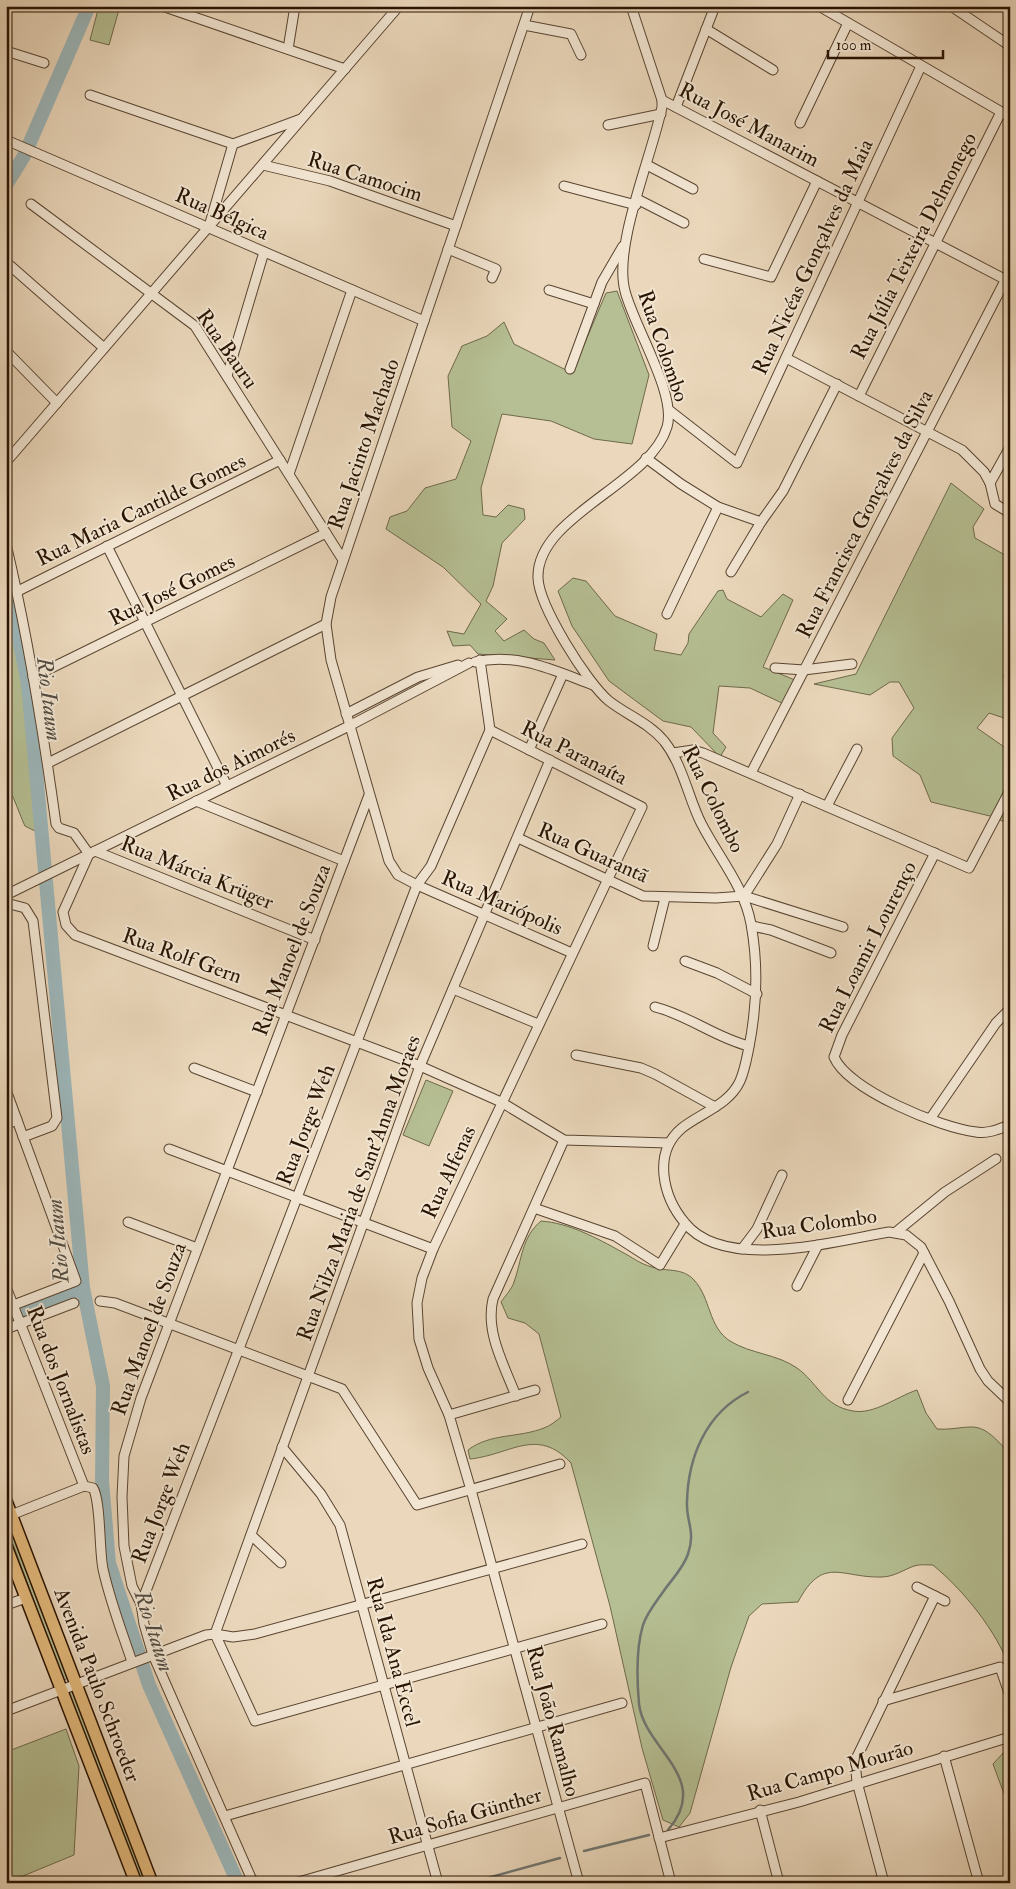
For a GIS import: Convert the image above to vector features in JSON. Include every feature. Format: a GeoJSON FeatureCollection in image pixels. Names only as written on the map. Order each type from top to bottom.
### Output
{"type":"FeatureCollection","features":[{"type":"Feature","properties":{"kind":"main road","name":"Avenida Paulo Schroeder"},"geometry":{"type":"LineString","coordinates":[[6,1501],[9,1516],[152,1883]]}},
{"type":"Feature","properties":{"kind":"main road","name":"Avenida Paulo Schroeder"},"geometry":{"type":"LineString","coordinates":[[6,1546],[136,1883]]}},
{"type":"Feature","properties":{"kind":"street"},"geometry":{"type":"LineString","coordinates":[[162,6],[345,69]]}},
{"type":"Feature","properties":{"kind":"street"},"geometry":{"type":"LineString","coordinates":[[288,49],[295,6]]}},
{"type":"Feature","properties":{"kind":"street"},"geometry":{"type":"LineString","coordinates":[[6,462],[399,6]]}},
{"type":"Feature","properties":{"kind":"street","name":"Rua Jacinto Machado"},"geometry":{"type":"LineString","coordinates":[[417,885],[398,875],[389,861],[331,660],[326,624],[331,597],[343,560],[530,6]]}},
{"type":"Feature","properties":{"kind":"street","name":"Rua Colombo"},"geometry":{"type":"LineString","coordinates":[[631,6],[662,100],[661,114],[636,202],[621,272],[625,293],[663,387],[669,410],[665,432],[646,458],[557,534],[546,547],[539,563],[538,581],[544,601],[593,685],[607,699],[656,733],[673,753],[703,827],[744,896],[752,926],[757,994],[744,1072],[737,1087],[724,1101],[684,1126],[669,1143],[665,1157],[663,1177],[670,1196],[685,1224],[706,1239],[742,1249],[775,1251],[896,1232],[911,1238],[924,1253],[949,1301],[980,1369],[1010,1402]]}},
{"type":"Feature","properties":{"kind":"street"},"geometry":{"type":"LineString","coordinates":[[676,107],[715,6]]}},
{"type":"Feature","properties":{"kind":"street"},"geometry":{"type":"LineString","coordinates":[[819,6],[1010,117]]}},
{"type":"Feature","properties":{"kind":"street"},"geometry":{"type":"LineString","coordinates":[[950,6],[1010,46]]}},
{"type":"Feature","properties":{"kind":"street"},"geometry":{"type":"LineString","coordinates":[[800,123],[848,23]]}},
{"type":"Feature","properties":{"kind":"street"},"geometry":{"type":"LineString","coordinates":[[524,24],[571,34],[581,55]]}},
{"type":"Feature","properties":{"kind":"street"},"geometry":{"type":"LineString","coordinates":[[706,29],[773,70]]}},
{"type":"Feature","properties":{"kind":"street"},"geometry":{"type":"LineString","coordinates":[[6,51],[44,63]]}},
{"type":"Feature","properties":{"kind":"street","name":"Rua Nicéas Gonçalves da Maia"},"geometry":{"type":"LineString","coordinates":[[669,410],[737,463],[921,66]]}},
{"type":"Feature","properties":{"kind":"street"},"geometry":{"type":"LineString","coordinates":[[90,95],[233,144],[302,119]]}},
{"type":"Feature","properties":{"kind":"street","name":"Rua José Manarim"},"geometry":{"type":"LineString","coordinates":[[662,100],[1007,281]]}},
{"type":"Feature","properties":{"kind":"street","name":"Rua Júlia Teixeira Delmonego"},"geometry":{"type":"LineString","coordinates":[[859,396],[1001,112]]}},
{"type":"Feature","properties":{"kind":"street"},"geometry":{"type":"LineString","coordinates":[[608,125],[661,114]]}},
{"type":"Feature","properties":{"kind":"street","name":"Rua Bélgica"},"geometry":{"type":"LineString","coordinates":[[6,140],[424,321]]}},
{"type":"Feature","properties":{"kind":"street"},"geometry":{"type":"LineString","coordinates":[[208,228],[233,144]]}},
{"type":"Feature","properties":{"kind":"street","name":"Rua Camocim"},"geometry":{"type":"LineString","coordinates":[[263,165],[330,181],[456,226]]}},
{"type":"Feature","properties":{"kind":"street"},"geometry":{"type":"LineString","coordinates":[[647,165],[692,189]]}},
{"type":"Feature","properties":{"kind":"street"},"geometry":{"type":"LineString","coordinates":[[704,259],[771,277],[817,181]]}},
{"type":"Feature","properties":{"kind":"street"},"geometry":{"type":"LineString","coordinates":[[564,186],[636,202],[684,223]]}},
{"type":"Feature","properties":{"kind":"street","name":"Rua Bauru"},"geometry":{"type":"LineString","coordinates":[[31,204],[191,321],[343,560]]}},
{"type":"Feature","properties":{"kind":"street"},"geometry":{"type":"LineString","coordinates":[[570,369],[608,269],[626,242]]}},
{"type":"Feature","properties":{"kind":"street"},"geometry":{"type":"LineString","coordinates":[[448,249],[496,269],[492,278]]}},
{"type":"Feature","properties":{"kind":"street"},"geometry":{"type":"LineString","coordinates":[[227,376],[264,252]]}},
{"type":"Feature","properties":{"kind":"street"},"geometry":{"type":"LineString","coordinates":[[6,262],[104,348]]}},
{"type":"Feature","properties":{"kind":"street","name":"Rua Francisca Gonçalves da Silva"},"geometry":{"type":"LineString","coordinates":[[751,773],[927,431],[1007,281],[1010,271]]}},
{"type":"Feature","properties":{"kind":"street"},"geometry":{"type":"LineString","coordinates":[[289,474],[352,290]]}},
{"type":"Feature","properties":{"kind":"street"},"geometry":{"type":"LineString","coordinates":[[549,290],[594,304]]}},
{"type":"Feature","properties":{"kind":"street"},"geometry":{"type":"LineString","coordinates":[[6,351],[57,403]]}},
{"type":"Feature","properties":{"kind":"street"},"geometry":{"type":"LineString","coordinates":[[786,358],[948,442],[974,460],[990,482],[995,504],[1010,513]]}},
{"type":"Feature","properties":{"kind":"street"},"geometry":{"type":"LineString","coordinates":[[731,572],[761,522],[783,491],[836,384]]}},
{"type":"Feature","properties":{"kind":"street"},"geometry":{"type":"LineString","coordinates":[[990,482],[1010,446]]}},
{"type":"Feature","properties":{"kind":"street"},"geometry":{"type":"LineString","coordinates":[[646,458],[681,484],[718,506],[761,522]]}},
{"type":"Feature","properties":{"kind":"street","name":"Rua Maria Cantilde Gomes"},"geometry":{"type":"LineString","coordinates":[[18,591],[280,460]]}},
{"type":"Feature","properties":{"kind":"street"},"geometry":{"type":"LineString","coordinates":[[667,614],[718,506]]}},
{"type":"Feature","properties":{"kind":"street","name":"Rua José Gomes"},"geometry":{"type":"LineString","coordinates":[[33,678],[326,533]]}},
{"type":"Feature","properties":{"kind":"street"},"geometry":{"type":"LineString","coordinates":[[6,544],[18,591],[48,763],[56,824],[59,828],[74,833],[92,852]]}},
{"type":"Feature","properties":{"kind":"street"},"geometry":{"type":"LineString","coordinates":[[107,546],[227,786]]}},
{"type":"Feature","properties":{"kind":"street"},"geometry":{"type":"LineString","coordinates":[[48,763],[326,624]]}},
{"type":"Feature","properties":{"kind":"street"},"geometry":{"type":"LineString","coordinates":[[480,660],[490,730]]}},
{"type":"Feature","properties":{"kind":"street","name":"Rua dos Aimorés"},"geometry":{"type":"LineString","coordinates":[[346,714],[426,674],[480,660],[530,662],[593,685]]}},
{"type":"Feature","properties":{"kind":"street","name":"Rua dos Aimorés"},"geometry":{"type":"LineString","coordinates":[[6,894],[349,726],[469,663]]}},
{"type":"Feature","properties":{"kind":"street"},"geometry":{"type":"LineString","coordinates":[[775,668],[804,670],[852,664]]}},
{"type":"Feature","properties":{"kind":"street"},"geometry":{"type":"LineString","coordinates":[[529,750],[563,674]]}},
{"type":"Feature","properties":{"kind":"street","name":"Rua Paranaíta"},"geometry":{"type":"LineString","coordinates":[[490,730],[642,807]]}},
{"type":"Feature","properties":{"kind":"street","name":"Rua Jorge Weh"},"geometry":{"type":"LineString","coordinates":[[141,1604],[417,885],[430,866],[490,730]]}},
{"type":"Feature","properties":{"kind":"street"},"geometry":{"type":"LineString","coordinates":[[827,806],[857,749]]}},
{"type":"Feature","properties":{"kind":"street"},"geometry":{"type":"LineString","coordinates":[[673,753],[693,750],[703,752],[969,868],[1010,790]]}},
{"type":"Feature","properties":{"kind":"street","name":"Rua Nilza Maria de Sant'Anna Moraes"},"geometry":{"type":"LineString","coordinates":[[215,1634],[420,1066],[550,760]]}},
{"type":"Feature","properties":{"kind":"street"},"geometry":{"type":"LineString","coordinates":[[800,794],[777,844],[744,896],[842,927]]}},
{"type":"Feature","properties":{"kind":"street","name":"Rua Manoel de Souza"},"geometry":{"type":"LineString","coordinates":[[252,1880],[225,1816],[142,1659],[144,1624],[141,1604],[132,1586],[126,1561],[122,1471],[127,1440],[134,1418],[369,796]]}},
{"type":"Feature","properties":{"kind":"street"},"geometry":{"type":"LineString","coordinates":[[196,801],[344,861]]}},
{"type":"Feature","properties":{"kind":"street","name":"Rua Alfenas"},"geometry":{"type":"LineString","coordinates":[[493,1569],[449,1415],[426,1361],[419,1339],[416,1318],[420,1284],[433,1249],[501,1102],[642,807]]}},
{"type":"Feature","properties":{"kind":"street","name":"Rua Guarantã"},"geometry":{"type":"LineString","coordinates":[[518,838],[642,896],[716,898],[744,896]]}},
{"type":"Feature","properties":{"kind":"street","name":"Rua Márcia Krüger"},"geometry":{"type":"LineString","coordinates":[[92,852],[314,940]]}},
{"type":"Feature","properties":{"kind":"street","name":"Rua Rolf Gern"},"geometry":{"type":"LineString","coordinates":[[92,852],[62,912],[66,925],[75,935],[420,1066],[501,1102],[564,1140],[669,1143]]}},
{"type":"Feature","properties":{"kind":"street","name":"Rua Loamir Lourenço"},"geometry":{"type":"LineString","coordinates":[[930,1119],[862,1086],[842,1071],[834,1057],[842,1035],[935,853]]}},
{"type":"Feature","properties":{"kind":"street","name":"Rua Mariópolis"},"geometry":{"type":"LineString","coordinates":[[417,885],[572,953]]}},
{"type":"Feature","properties":{"kind":"street"},"geometry":{"type":"LineString","coordinates":[[653,946],[665,898]]}},
{"type":"Feature","properties":{"kind":"street"},"geometry":{"type":"LineString","coordinates":[[6,903],[25,908],[33,921],[57,1118],[52,1126],[24,1137]]}},
{"type":"Feature","properties":{"kind":"street"},"geometry":{"type":"LineString","coordinates":[[752,926],[772,930],[830,953]]}},
{"type":"Feature","properties":{"kind":"street"},"geometry":{"type":"LineString","coordinates":[[685,961],[704,967],[757,994]]}},
{"type":"Feature","properties":{"kind":"street"},"geometry":{"type":"LineString","coordinates":[[453,989],[538,1024]]}},
{"type":"Feature","properties":{"kind":"street"},"geometry":{"type":"LineString","coordinates":[[655,1007],[668,1010],[734,1041],[749,1046]]}},
{"type":"Feature","properties":{"kind":"street"},"geometry":{"type":"LineString","coordinates":[[1010,1009],[996,1023],[930,1119],[976,1132],[993,1131],[1010,1125]]}},
{"type":"Feature","properties":{"kind":"street"},"geometry":{"type":"LineString","coordinates":[[576,1055],[627,1064],[648,1071],[715,1107]]}},
{"type":"Feature","properties":{"kind":"street"},"geometry":{"type":"LineString","coordinates":[[194,1068],[257,1092]]}},
{"type":"Feature","properties":{"kind":"street"},"geometry":{"type":"LineString","coordinates":[[6,1090],[76,1281],[10,1306]]}},
{"type":"Feature","properties":{"kind":"street"},"geometry":{"type":"LineString","coordinates":[[6,1124],[17,1120]]}},
{"type":"Feature","properties":{"kind":"street"},"geometry":{"type":"LineString","coordinates":[[516,1396],[493,1334],[490,1308],[564,1140]]}},
{"type":"Feature","properties":{"kind":"street"},"geometry":{"type":"LineString","coordinates":[[169,1149],[433,1249]]}},
{"type":"Feature","properties":{"kind":"street"},"geometry":{"type":"LineString","coordinates":[[896,1232],[945,1192],[996,1159]]}},
{"type":"Feature","properties":{"kind":"street"},"geometry":{"type":"LineString","coordinates":[[742,1249],[757,1229],[782,1175]]}},
{"type":"Feature","properties":{"kind":"street"},"geometry":{"type":"LineString","coordinates":[[534,1208],[615,1236],[660,1265],[685,1224]]}},
{"type":"Feature","properties":{"kind":"street"},"geometry":{"type":"LineString","coordinates":[[128,1222],[197,1248]]}},
{"type":"Feature","properties":{"kind":"street"},"geometry":{"type":"LineString","coordinates":[[797,1286],[818,1244]]}},
{"type":"Feature","properties":{"kind":"street"},"geometry":{"type":"LineString","coordinates":[[848,1400],[924,1253]]}},
{"type":"Feature","properties":{"kind":"street","name":"Rua dos Jornalistas"},"geometry":{"type":"LineString","coordinates":[[6,1287],[10,1306],[21,1324],[84,1486],[93,1488],[96,1495],[99,1541],[104,1571],[142,1659]]}},
{"type":"Feature","properties":{"kind":"street"},"geometry":{"type":"LineString","coordinates":[[100,1301],[115,1303],[342,1389],[418,1506],[560,1464]]}},
{"type":"Feature","properties":{"kind":"street"},"geometry":{"type":"LineString","coordinates":[[6,1329],[74,1303]]}},
{"type":"Feature","properties":{"kind":"street"},"geometry":{"type":"LineString","coordinates":[[449,1415],[535,1390]]}},
{"type":"Feature","properties":{"kind":"street","name":"Rua Ida Ana Eccel"},"geometry":{"type":"LineString","coordinates":[[282,1447],[303,1470],[334,1512],[344,1540],[438,1883]]}},
{"type":"Feature","properties":{"kind":"street"},"geometry":{"type":"LineString","coordinates":[[9,1516],[84,1486]]}},
{"type":"Feature","properties":{"kind":"street"},"geometry":{"type":"LineString","coordinates":[[251,1535],[281,1562]]}},
{"type":"Feature","properties":{"kind":"street"},"geometry":{"type":"LineString","coordinates":[[6,1711],[142,1659],[215,1634],[243,1636],[582,1544]]}},
{"type":"Feature","properties":{"kind":"street","name":"Rua João Ramalho"},"geometry":{"type":"LineString","coordinates":[[493,1569],[579,1883]]}},
{"type":"Feature","properties":{"kind":"street"},"geometry":{"type":"LineString","coordinates":[[917,1587],[945,1601]]}},
{"type":"Feature","properties":{"kind":"street"},"geometry":{"type":"LineString","coordinates":[[884,1883],[857,1782],[855,1770],[857,1753],[935,1596]]}},
{"type":"Feature","properties":{"kind":"street"},"geometry":{"type":"LineString","coordinates":[[6,1606],[26,1598]]}},
{"type":"Feature","properties":{"kind":"street"},"geometry":{"type":"LineString","coordinates":[[215,1634],[254,1721],[602,1624]]}},
{"type":"Feature","properties":{"kind":"street"},"geometry":{"type":"LineString","coordinates":[[883,1701],[1000,1667],[1010,1696]]}},
{"type":"Feature","properties":{"kind":"street"},"geometry":{"type":"LineString","coordinates":[[225,1816],[622,1703]]}},
{"type":"Feature","properties":{"kind":"street","name":"Rua Campo Mourão"},"geometry":{"type":"LineString","coordinates":[[659,1838],[760,1810],[790,1804],[857,1782],[1010,1737]]}},
{"type":"Feature","properties":{"kind":"street"},"geometry":{"type":"LineString","coordinates":[[944,1756],[979,1883]]}},
{"type":"Feature","properties":{"kind":"street","name":"Rua Sofia Günther"},"geometry":{"type":"LineString","coordinates":[[296,1883],[644,1783],[659,1838]]}},
{"type":"Feature","properties":{"kind":"street"},"geometry":{"type":"LineString","coordinates":[[760,1810],[779,1883]]}},
{"type":"Feature","properties":{"kind":"street"},"geometry":{"type":"LineString","coordinates":[[659,1838],[671,1883]]}},
{"type":"Feature","properties":{"kind":"green space"},"geometry":{"type":"Polygon","coordinates":[[[99,6],[120,6],[109,45],[90,40],[99,6]]]}},
{"type":"Feature","properties":{"kind":"green space"},"geometry":{"type":"Polygon","coordinates":[[[617,291],[649,375],[632,444],[594,439],[551,421],[502,414],[481,488],[483,515],[496,517],[508,505],[524,509],[525,519],[502,543],[493,586],[486,601],[507,619],[495,631],[504,641],[524,630],[534,639],[544,643],[555,660],[478,654],[470,645],[453,646],[447,631],[464,634],[481,604],[443,567],[386,529],[390,517],[407,511],[425,488],[456,479],[471,441],[452,427],[448,376],[462,346],[487,336],[504,322],[514,344],[572,373],[606,293],[617,291]]]}},
{"type":"Feature","properties":{"kind":"green space"},"geometry":{"type":"Polygon","coordinates":[[[951,483],[984,509],[973,527],[975,538],[1010,558],[1010,662],[1003,677],[1010,680],[1010,720],[989,713],[977,728],[1010,751],[1010,824],[990,816],[931,802],[920,775],[893,756],[892,738],[914,708],[899,682],[890,682],[870,695],[814,684],[856,674],[951,483]]]}},
{"type":"Feature","properties":{"kind":"green space"},"geometry":{"type":"Polygon","coordinates":[[[573,578],[586,581],[615,616],[657,634],[654,650],[681,655],[688,643],[689,634],[718,591],[723,590],[727,599],[761,617],[783,594],[793,600],[763,667],[795,680],[784,704],[750,688],[719,686],[713,733],[726,747],[720,757],[691,727],[663,721],[609,681],[572,626],[558,591],[573,578]]]}},
{"type":"Feature","properties":{"kind":"green space"},"geometry":{"type":"Polygon","coordinates":[[[6,584],[30,724],[37,832],[25,826],[6,783],[6,584]]]}},
{"type":"Feature","properties":{"kind":"green space"},"geometry":{"type":"Polygon","coordinates":[[[426,1080],[453,1091],[429,1146],[403,1135],[426,1080]]]}},
{"type":"Feature","properties":{"kind":"green space"},"geometry":{"type":"Polygon","coordinates":[[[541,1221],[551,1222],[583,1232],[648,1266],[679,1271],[689,1276],[700,1287],[717,1328],[730,1341],[747,1349],[789,1363],[804,1374],[828,1399],[843,1408],[853,1411],[869,1410],[917,1390],[926,1413],[937,1429],[978,1428],[998,1441],[1010,1454],[1010,1668],[996,1639],[978,1612],[933,1565],[916,1565],[886,1577],[834,1572],[825,1574],[816,1578],[807,1587],[798,1602],[762,1604],[749,1616],[731,1667],[690,1813],[679,1827],[663,1820],[642,1748],[610,1606],[571,1463],[559,1452],[546,1446],[535,1444],[470,1459],[468,1450],[495,1438],[544,1428],[561,1417],[539,1334],[525,1323],[508,1318],[501,1302],[513,1285],[529,1235],[541,1221]]]}},
{"type":"Feature","properties":{"kind":"green space"},"geometry":{"type":"Polygon","coordinates":[[[6,1525],[10,1526],[67,1678],[65,1680],[63,1680],[6,1525]]]}},
{"type":"Feature","properties":{"kind":"green space"},"geometry":{"type":"Polygon","coordinates":[[[72,1691],[147,1883],[141,1883],[68,1694],[72,1691]]]}},
{"type":"Feature","properties":{"kind":"green space"},"geometry":{"type":"Polygon","coordinates":[[[66,1729],[79,1766],[74,1855],[6,1883],[6,1752],[66,1729]]]}},
{"type":"Feature","properties":{"kind":"green space"},"geometry":{"type":"Polygon","coordinates":[[[1010,1750],[1010,1810],[993,1764],[1005,1751],[1010,1750]]]}},
{"type":"Feature","properties":{"kind":"waterway","name":"Rio Itaum"},"geometry":{"type":"LineString","coordinates":[[6,185],[24,156],[89,6]]}},
{"type":"Feature","properties":{"kind":"waterway","name":"Rio Itaum"},"geometry":{"type":"LineString","coordinates":[[6,573],[28,684],[83,1288],[103,1386],[102,1481],[109,1563],[149,1685],[238,1883]]}},
{"type":"Feature","properties":{"kind":"waterway"},"geometry":{"type":"LineString","coordinates":[[6,1318],[83,1288]]}},
{"type":"Feature","properties":{"kind":"waterway"},"geometry":{"type":"LineString","coordinates":[[668,1830],[680,1812],[683,1795],[680,1779],[652,1735],[644,1720],[639,1704],[639,1644],[643,1625],[649,1612],[680,1569],[688,1554],[691,1539],[687,1509],[688,1485],[691,1469],[702,1438],[721,1412],[733,1401],[748,1392]]}},
{"type":"Feature","properties":{"kind":"waterway"},"geometry":{"type":"LineString","coordinates":[[584,1851],[649,1835]]}},
{"type":"Feature","properties":{"kind":"waterway"},"geometry":{"type":"LineString","coordinates":[[469,1883],[560,1858]]}}]}
